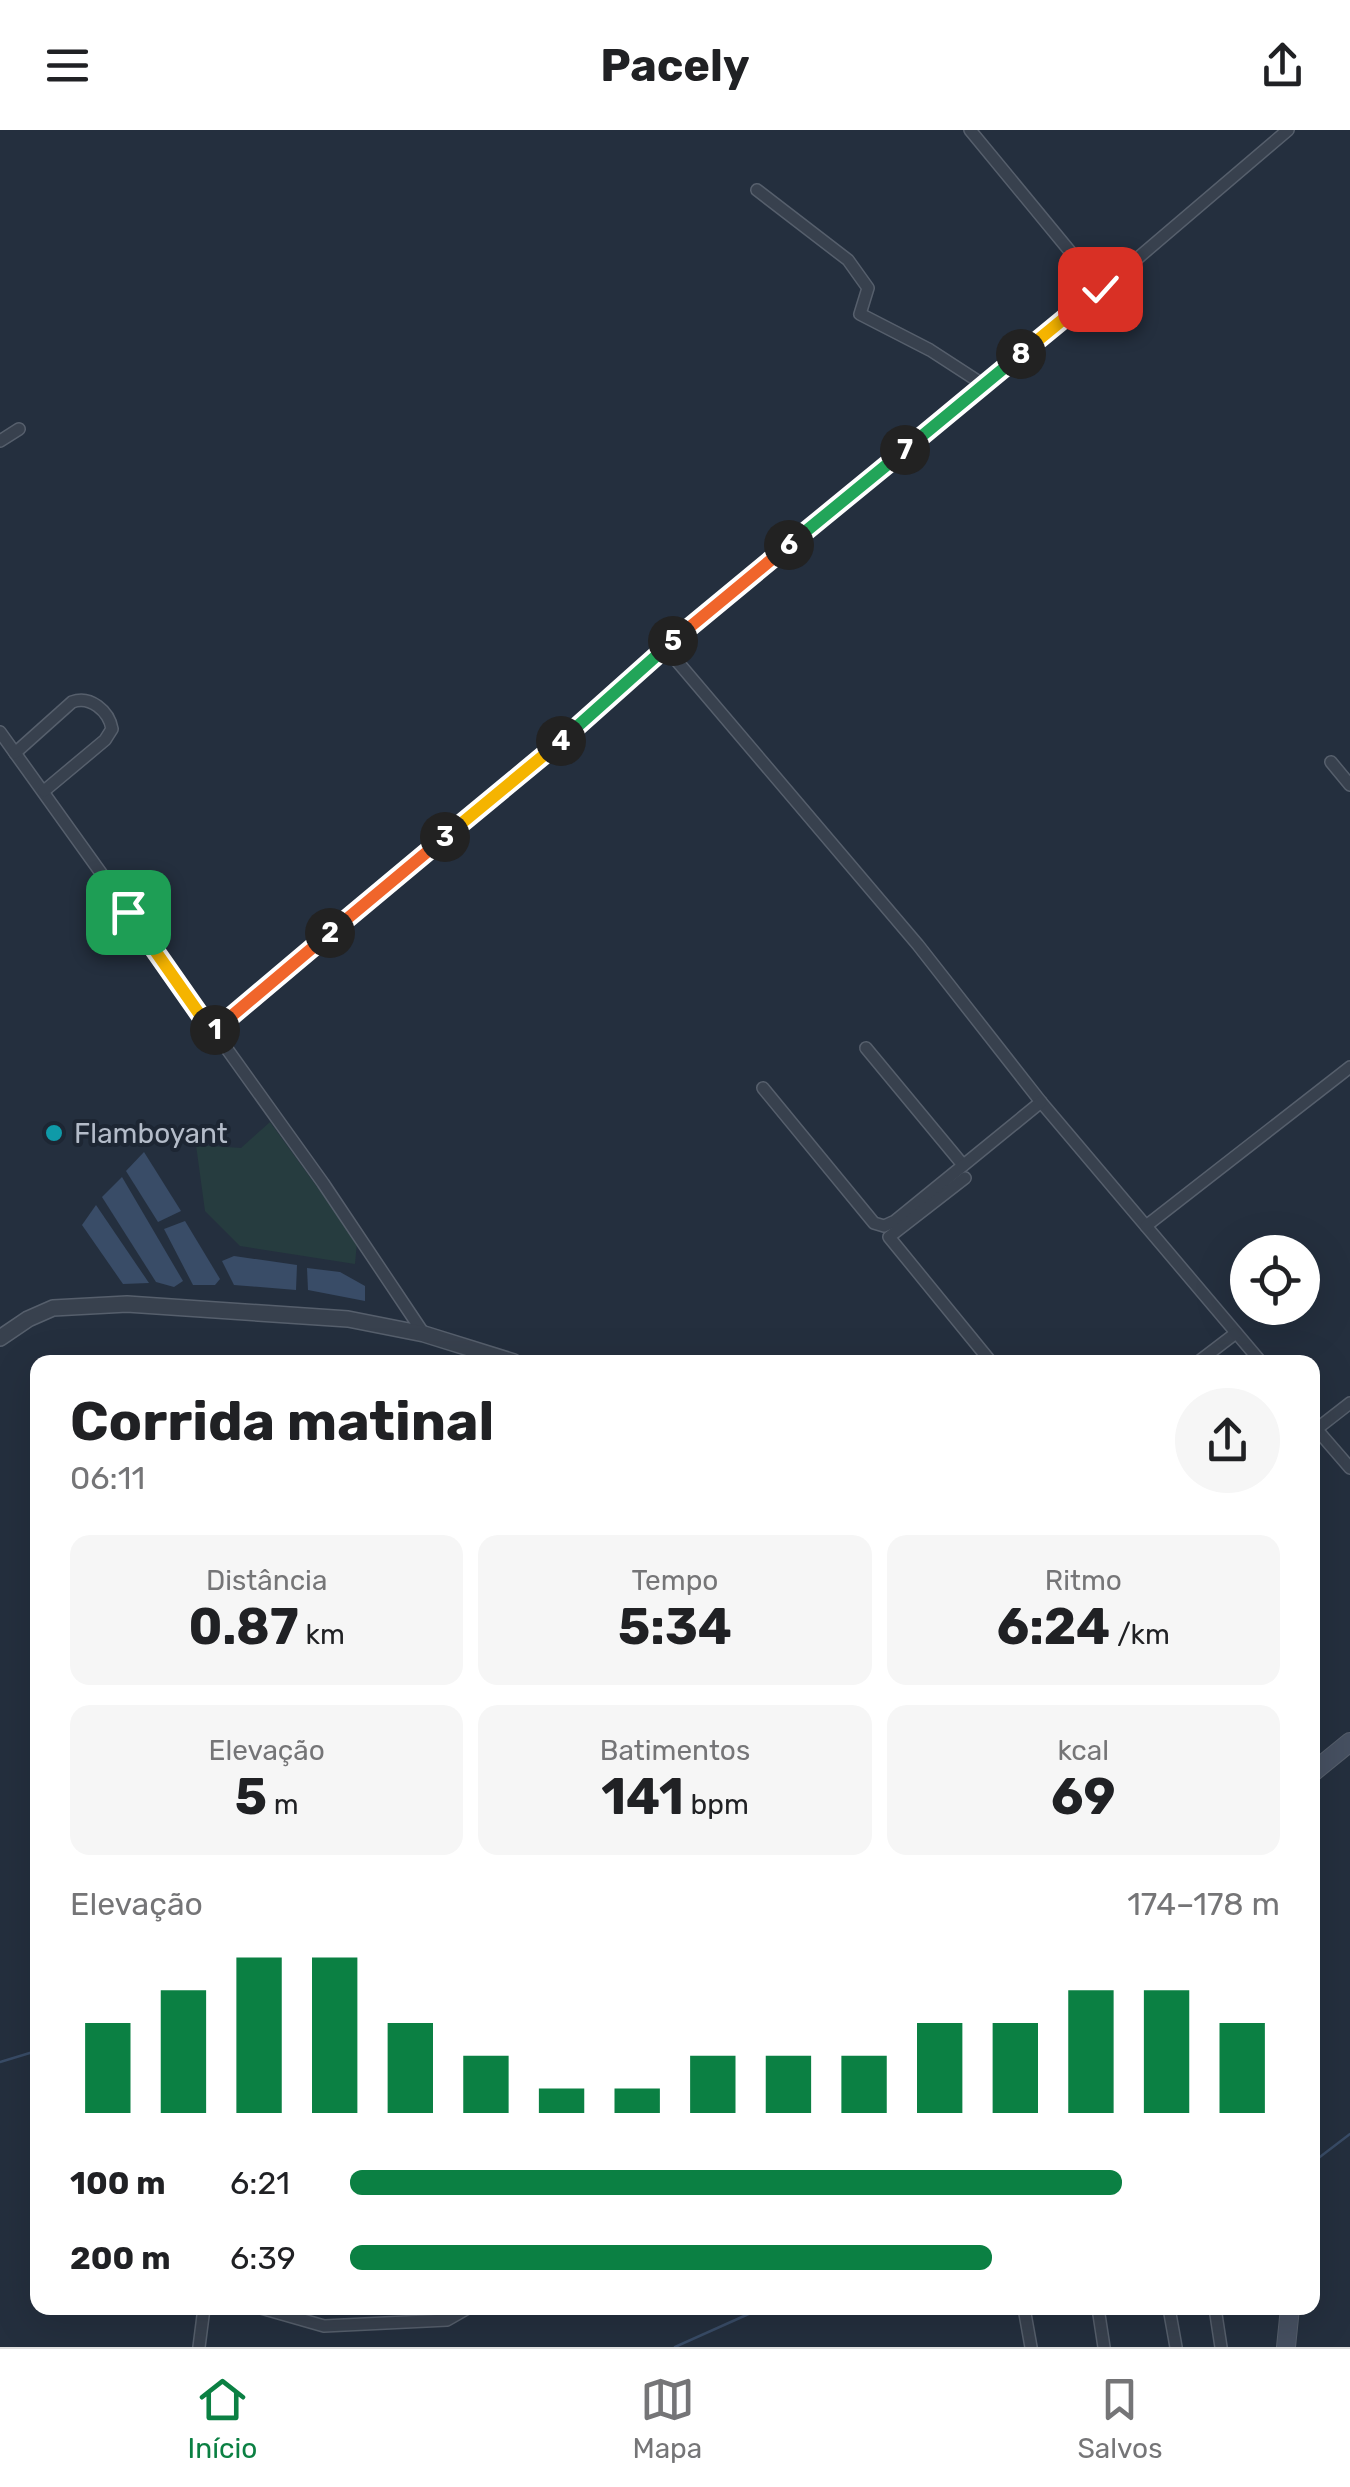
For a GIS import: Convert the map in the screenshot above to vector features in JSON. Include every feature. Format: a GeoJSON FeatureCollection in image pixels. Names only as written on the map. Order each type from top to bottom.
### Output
{"type":"FeatureCollection","features":[{"type":"Feature","properties":{"kind":"main road"},"geometry":{"type":"LineString","coordinates":[[1320,1766],[1350,1742]]}},
{"type":"Feature","properties":{"kind":"main road"},"geometry":{"type":"LineString","coordinates":[[1286,2347],[1289,2315]]}},
{"type":"Feature","properties":{"kind":"street"},"geometry":{"type":"LineString","coordinates":[[970,130],[1100,289]]}},
{"type":"Feature","properties":{"kind":"street"},"geometry":{"type":"LineString","coordinates":[[212,1032],[531,769],[665,647],[1288,130]]}},
{"type":"Feature","properties":{"kind":"street"},"geometry":{"type":"LineString","coordinates":[[757,190],[848,260],[868,288],[860,314],[930,350],[984,384]]}},
{"type":"Feature","properties":{"kind":"street"},"geometry":{"type":"LineString","coordinates":[[0,441],[19,429]]}},
{"type":"Feature","properties":{"kind":"street"},"geometry":{"type":"LineString","coordinates":[[665,647],[918,945],[1041,1102],[1254,1355]]}},
{"type":"Feature","properties":{"kind":"street"},"geometry":{"type":"LineString","coordinates":[[8,749],[72,702],[90,700],[110,719],[112,729],[106,740],[44,791]]}},
{"type":"Feature","properties":{"kind":"street"},"geometry":{"type":"LineString","coordinates":[[0,732],[8,749],[44,791],[323,1184],[424,1334]]}},
{"type":"Feature","properties":{"kind":"street"},"geometry":{"type":"LineString","coordinates":[[1331,762],[1350,786]]}},
{"type":"Feature","properties":{"kind":"street"},"geometry":{"type":"LineString","coordinates":[[866,1048],[964,1172]]}},
{"type":"Feature","properties":{"kind":"street"},"geometry":{"type":"LineString","coordinates":[[1146,1226],[1350,1067]]}},
{"type":"Feature","properties":{"kind":"street"},"geometry":{"type":"LineString","coordinates":[[763,1088],[878,1225],[895,1221],[964,1172]]}},
{"type":"Feature","properties":{"kind":"street"},"geometry":{"type":"LineString","coordinates":[[985,1355],[890,1237],[1041,1102]]}},
{"type":"Feature","properties":{"kind":"street"},"geometry":{"type":"LineString","coordinates":[[0,1338],[53,1308],[127,1304],[348,1318],[424,1334],[492,1355]]}},
{"type":"Feature","properties":{"kind":"street"},"geometry":{"type":"LineString","coordinates":[[1207,1355],[1236,1333]]}},
{"type":"Feature","properties":{"kind":"street"},"geometry":{"type":"LineString","coordinates":[[1320,1424],[1350,1404]]}},
{"type":"Feature","properties":{"kind":"street"},"geometry":{"type":"LineString","coordinates":[[1320,1435],[1350,1468]]}},
{"type":"Feature","properties":{"kind":"street"},"geometry":{"type":"LineString","coordinates":[[199,2347],[203,2315]]}},
{"type":"Feature","properties":{"kind":"street"},"geometry":{"type":"LineString","coordinates":[[285,2315],[324,2326],[447,2320],[456,2315]]}},
{"type":"Feature","properties":{"kind":"street"},"geometry":{"type":"LineString","coordinates":[[1025,2315],[1031,2347]]}},
{"type":"Feature","properties":{"kind":"street"},"geometry":{"type":"LineString","coordinates":[[1099,2315],[1104,2347]]}},
{"type":"Feature","properties":{"kind":"street"},"geometry":{"type":"LineString","coordinates":[[1170,2315],[1176,2347]]}},
{"type":"Feature","properties":{"kind":"street"},"geometry":{"type":"LineString","coordinates":[[1216,2315],[1221,2347]]}},
{"type":"Feature","properties":{"kind":"green space"},"geometry":{"type":"Polygon","coordinates":[[[270,1122],[357,1242],[355,1264],[240,1246],[205,1211],[196,1145],[241,1148],[270,1122]]]}},
{"type":"Feature","properties":{"kind":"water"},"geometry":{"type":"Polygon","coordinates":[[[144,1152],[181,1211],[158,1222],[126,1171],[144,1152]]]}},
{"type":"Feature","properties":{"kind":"water"},"geometry":{"type":"Polygon","coordinates":[[[122,1177],[183,1281],[174,1287],[156,1282],[102,1197],[122,1177]]]}},
{"type":"Feature","properties":{"kind":"water"},"geometry":{"type":"Polygon","coordinates":[[[96,1205],[149,1283],[123,1284],[82,1225],[96,1205]]]}},
{"type":"Feature","properties":{"kind":"water"},"geometry":{"type":"Polygon","coordinates":[[[185,1221],[220,1279],[215,1285],[193,1285],[164,1229],[185,1221]]]}},
{"type":"Feature","properties":{"kind":"water"},"geometry":{"type":"Polygon","coordinates":[[[234,1256],[297,1265],[296,1290],[234,1285],[222,1261],[234,1256]]]}},
{"type":"Feature","properties":{"kind":"water"},"geometry":{"type":"Polygon","coordinates":[[[307,1268],[340,1272],[365,1286],[365,1301],[308,1290],[307,1268]]]}},
{"type":"Feature","properties":{"kind":"waterway"},"geometry":{"type":"LineString","coordinates":[[0,2062],[30,2053]]}},
{"type":"Feature","properties":{"kind":"waterway"},"geometry":{"type":"LineString","coordinates":[[1320,2157],[1350,2134]]}},
{"type":"Feature","properties":{"kind":"waterway"},"geometry":{"type":"LineString","coordinates":[[675,2347],[746,2315]]}},
{"type":"Feature","properties":{"kind":"place","name":"Flamboyant"},"geometry":{"type":"Point","coordinates":[54,1133]}},
{"type":"Feature","properties":{"kind":"route"},"geometry":{"type":"LineString","coordinates":[[128,912],[212,1032],[531,769],[665,647],[1100,289]]}}]}
